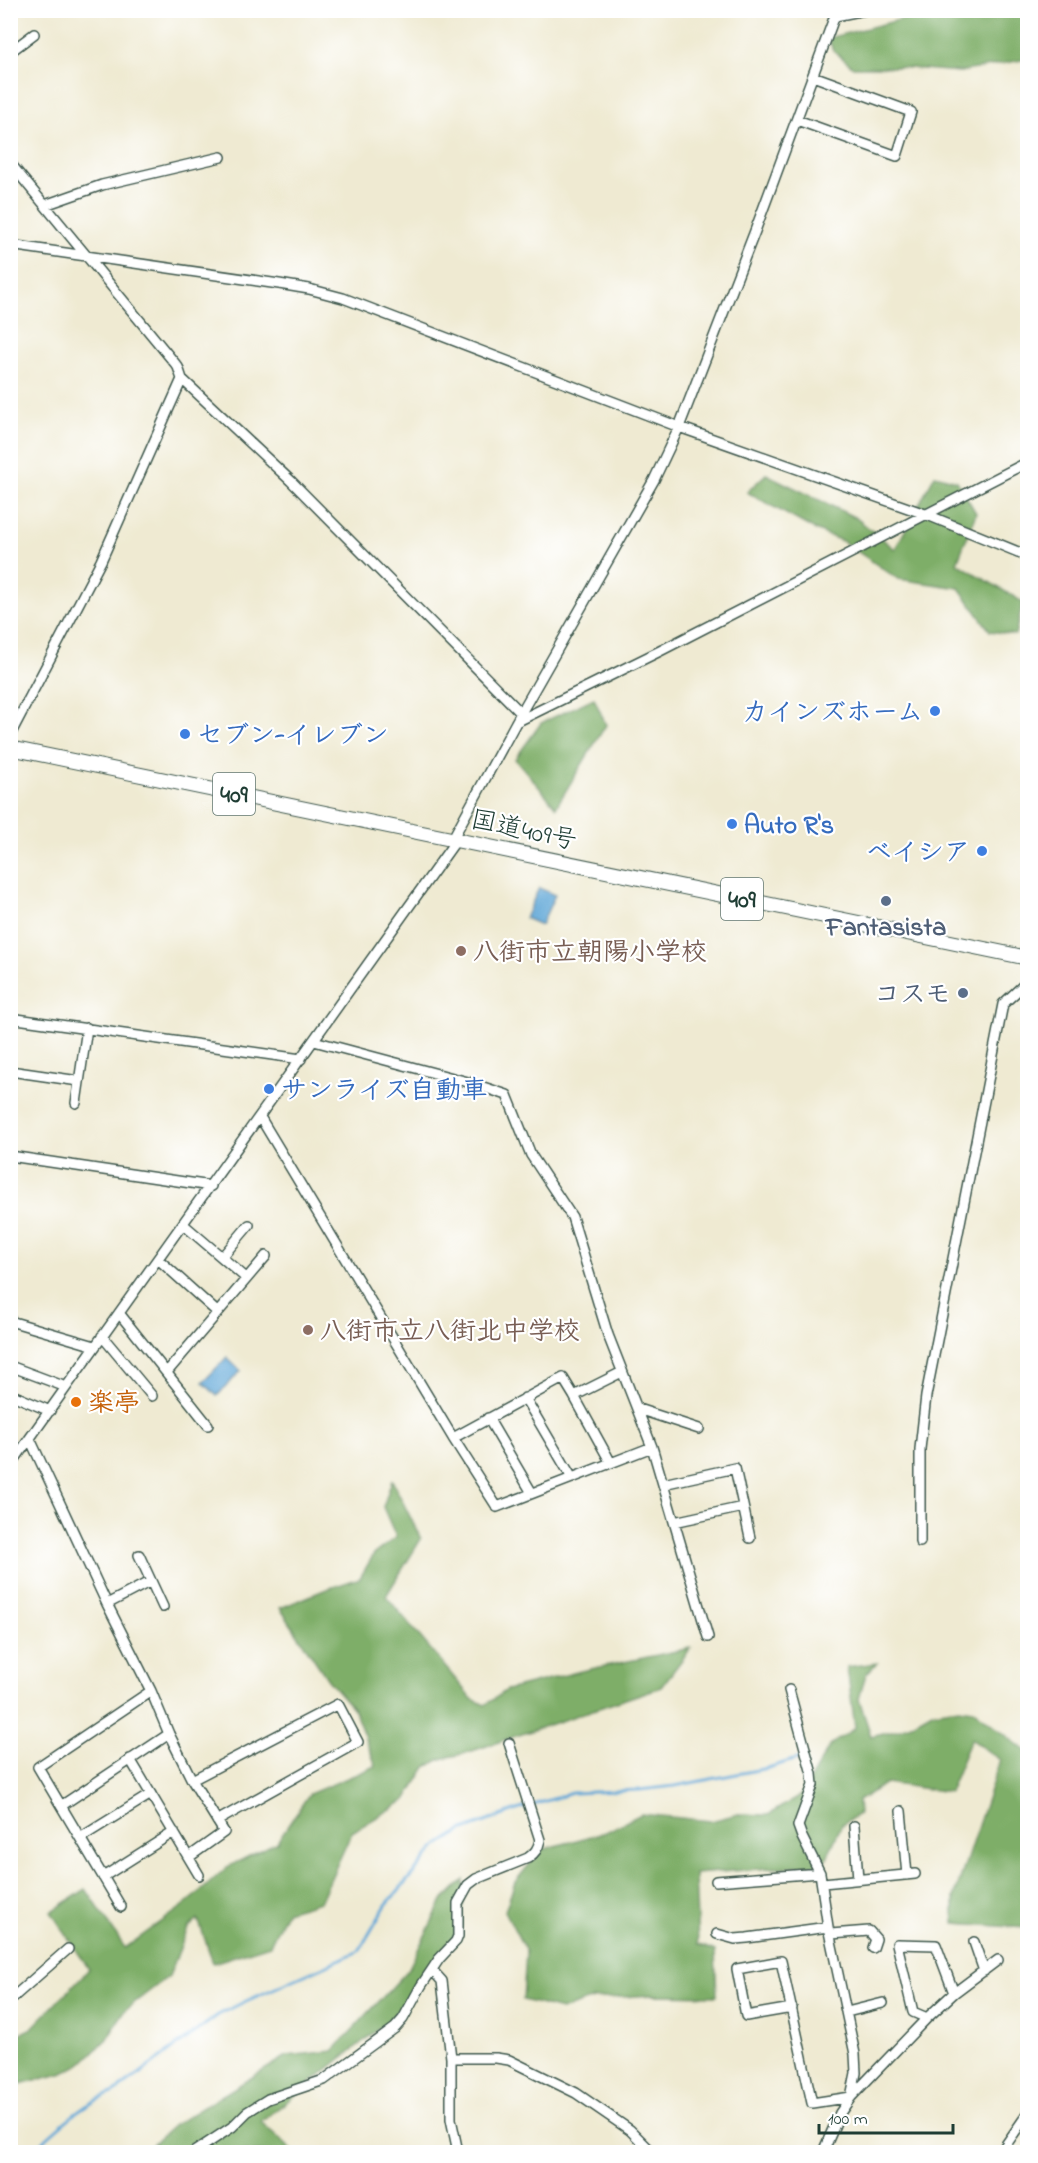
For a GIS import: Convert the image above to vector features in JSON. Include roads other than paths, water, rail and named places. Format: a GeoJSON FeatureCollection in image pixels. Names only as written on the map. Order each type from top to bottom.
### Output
{"type":"FeatureCollection","features":[{"type":"Feature","properties":{"kind":"highway","name":"国道409号"},"geometry":{"type":"LineString","coordinates":[[10,748],[1028,958]]}},
{"type":"Feature","properties":{"kind":"street"},"geometry":{"type":"LineString","coordinates":[[10,1466],[314,1041],[455,839],[516,722],[654,480],[679,427],[836,13],[865,10]]}},
{"type":"Feature","properties":{"kind":"street"},"geometry":{"type":"LineString","coordinates":[[10,52],[34,34]]}},
{"type":"Feature","properties":{"kind":"street"},"geometry":{"type":"LineString","coordinates":[[796,120],[897,156],[912,112],[813,76]]}},
{"type":"Feature","properties":{"kind":"street"},"geometry":{"type":"LineString","coordinates":[[45,205],[102,184],[221,157]]}},
{"type":"Feature","properties":{"kind":"street"},"geometry":{"type":"LineString","coordinates":[[10,163],[178,367],[182,379],[291,481],[521,713]]}},
{"type":"Feature","properties":{"kind":"street"},"geometry":{"type":"LineString","coordinates":[[10,245],[279,284],[343,298],[679,427],[925,514],[1028,556]]}},
{"type":"Feature","properties":{"kind":"street"},"geometry":{"type":"LineString","coordinates":[[10,735],[101,561],[182,379]]}},
{"type":"Feature","properties":{"kind":"street"},"geometry":{"type":"LineString","coordinates":[[516,722],[1028,462]]}},
{"type":"Feature","properties":{"kind":"street"},"geometry":{"type":"LineString","coordinates":[[920,1542],[920,1449],[926,1396],[938,1329],[1003,1004],[1028,981]]}},
{"type":"Feature","properties":{"kind":"street"},"geometry":{"type":"LineString","coordinates":[[10,1018],[301,1059]]}},
{"type":"Feature","properties":{"kind":"street"},"geometry":{"type":"LineString","coordinates":[[76,1103],[87,1028]]}},
{"type":"Feature","properties":{"kind":"street"},"geometry":{"type":"LineString","coordinates":[[314,1041],[468,1082],[507,1095],[531,1155],[572,1217],[608,1335],[652,1447],[708,1637]]}},
{"type":"Feature","properties":{"kind":"street"},"geometry":{"type":"LineString","coordinates":[[10,1071],[79,1082]]}},
{"type":"Feature","properties":{"kind":"street"},"geometry":{"type":"LineString","coordinates":[[260,1117],[497,1507],[652,1447]]}},
{"type":"Feature","properties":{"kind":"street"},"geometry":{"type":"LineString","coordinates":[[10,1156],[211,1186]]}},
{"type":"Feature","properties":{"kind":"street"},"geometry":{"type":"LineString","coordinates":[[183,1224],[246,1278]]}},
{"type":"Feature","properties":{"kind":"street"},"geometry":{"type":"LineString","coordinates":[[222,1257],[249,1225]]}},
{"type":"Feature","properties":{"kind":"street"},"geometry":{"type":"LineString","coordinates":[[167,1372],[266,1256]]}},
{"type":"Feature","properties":{"kind":"street"},"geometry":{"type":"LineString","coordinates":[[158,1259],[217,1312]]}},
{"type":"Feature","properties":{"kind":"street"},"geometry":{"type":"LineString","coordinates":[[118,1313],[208,1425]]}},
{"type":"Feature","properties":{"kind":"street"},"geometry":{"type":"LineString","coordinates":[[10,1321],[95,1346]]}},
{"type":"Feature","properties":{"kind":"street"},"geometry":{"type":"LineString","coordinates":[[102,1336],[152,1396]]}},
{"type":"Feature","properties":{"kind":"street"},"geometry":{"type":"LineString","coordinates":[[10,1366],[66,1387]]}},
{"type":"Feature","properties":{"kind":"street"},"geometry":{"type":"LineString","coordinates":[[574,1396],[622,1372]]}},
{"type":"Feature","properties":{"kind":"street"},"geometry":{"type":"LineString","coordinates":[[453,1438],[563,1378],[612,1462]]}},
{"type":"Feature","properties":{"kind":"street"},"geometry":{"type":"LineString","coordinates":[[10,1394],[50,1411]]}},
{"type":"Feature","properties":{"kind":"street"},"geometry":{"type":"LineString","coordinates":[[525,1398],[572,1478]]}},
{"type":"Feature","properties":{"kind":"street"},"geometry":{"type":"LineString","coordinates":[[638,1409],[699,1429]]}},
{"type":"Feature","properties":{"kind":"street"},"geometry":{"type":"LineString","coordinates":[[488,1418],[532,1493]]}},
{"type":"Feature","properties":{"kind":"street"},"geometry":{"type":"LineString","coordinates":[[30,1440],[106,1604],[151,1691],[169,1734],[192,1780],[224,1832],[189,1857]]}},
{"type":"Feature","properties":{"kind":"street"},"geometry":{"type":"LineString","coordinates":[[663,1484],[735,1468],[750,1538]]}},
{"type":"Feature","properties":{"kind":"street"},"geometry":{"type":"LineString","coordinates":[[674,1522],[743,1507]]}},
{"type":"Feature","properties":{"kind":"street"},"geometry":{"type":"LineString","coordinates":[[139,1555],[163,1607]]}},
{"type":"Feature","properties":{"kind":"street"},"geometry":{"type":"LineString","coordinates":[[106,1604],[151,1581]]}},
{"type":"Feature","properties":{"kind":"street"},"geometry":{"type":"LineString","coordinates":[[789,1690],[813,1785],[798,1826],[821,1878],[855,2054],[856,2073],[851,2097]]}},
{"type":"Feature","properties":{"kind":"street"},"geometry":{"type":"LineString","coordinates":[[121,1907],[38,1767],[151,1691]]}},
{"type":"Feature","properties":{"kind":"street"},"geometry":{"type":"LineString","coordinates":[[192,1780],[338,1704],[358,1742],[217,1821]]}},
{"type":"Feature","properties":{"kind":"street"},"geometry":{"type":"LineString","coordinates":[[61,1806],[169,1734]]}},
{"type":"Feature","properties":{"kind":"street"},"geometry":{"type":"LineString","coordinates":[[194,2152],[232,2127],[247,2112],[268,2099],[324,2080],[395,2028],[403,2019],[439,1959],[456,1941],[458,1903],[468,1885],[476,1879],[528,1858],[538,1848],[540,1840],[509,1743]]}},
{"type":"Feature","properties":{"kind":"street"},"geometry":{"type":"LineString","coordinates":[[130,1759],[199,1875]]}},
{"type":"Feature","properties":{"kind":"street"},"geometry":{"type":"LineString","coordinates":[[80,1838],[151,1794]]}},
{"type":"Feature","properties":{"kind":"street"},"geometry":{"type":"LineString","coordinates":[[716,1881],[858,1879],[911,1875],[901,1811]]}},
{"type":"Feature","properties":{"kind":"street"},"geometry":{"type":"LineString","coordinates":[[854,1826],[858,1879]]}},
{"type":"Feature","properties":{"kind":"street"},"geometry":{"type":"LineString","coordinates":[[103,1877],[174,1832]]}},
{"type":"Feature","properties":{"kind":"street"},"geometry":{"type":"LineString","coordinates":[[717,1934],[747,1938],[830,1931],[869,1931],[876,1939],[873,1948]]}},
{"type":"Feature","properties":{"kind":"street"},"geometry":{"type":"LineString","coordinates":[[974,1942],[984,1971]]}},
{"type":"Feature","properties":{"kind":"street"},"geometry":{"type":"LineString","coordinates":[[927,2018],[913,2012],[897,1944],[936,1945],[954,1993]]}},
{"type":"Feature","properties":{"kind":"street"},"geometry":{"type":"LineString","coordinates":[[11,1999],[68,1949]]}},
{"type":"Feature","properties":{"kind":"street"},"geometry":{"type":"LineString","coordinates":[[823,2152],[840,2113],[851,2097],[927,2018],[954,1993],[998,1960]]}},
{"type":"Feature","properties":{"kind":"street"},"geometry":{"type":"LineString","coordinates":[[792,2008],[746,2016],[737,1969],[781,1961],[792,2008],[812,2103],[851,2097]]}},
{"type":"Feature","properties":{"kind":"street"},"geometry":{"type":"LineString","coordinates":[[432,1970],[442,1981],[451,2058],[451,2119],[458,2152]]}},
{"type":"Feature","properties":{"kind":"street"},"geometry":{"type":"LineString","coordinates":[[847,2012],[883,2003]]}},
{"type":"Feature","properties":{"kind":"street"},"geometry":{"type":"LineString","coordinates":[[451,2058],[496,2058],[509,2061],[576,2093],[630,2130],[652,2152]]}},
{"type":"Feature","properties":{"kind":"street"},"geometry":{"type":"LineString","coordinates":[[1001,2152],[1028,2113]]}},
{"type":"Feature","properties":{"kind":"water"},"geometry":{"type":"Polygon","coordinates":[[[539,888],[555,895],[541,925],[525,918],[539,888]]]}},
{"type":"Feature","properties":{"kind":"water"},"geometry":{"type":"Polygon","coordinates":[[[227,1357],[241,1371],[217,1396],[203,1382],[227,1357]]]}},
{"type":"Feature","properties":{"kind":"waterway"},"geometry":{"type":"LineString","coordinates":[[31,2152],[81,2110],[115,2092],[218,2015],[359,1951],[386,1905],[435,1848],[461,1831],[572,1793],[675,1786],[768,1768],[803,1757]]}},
{"type":"Feature","properties":{"kind":"place","name":"カインズホーム"},"geometry":{"type":"Point","coordinates":[935,711]}},
{"type":"Feature","properties":{"kind":"place","name":"セブン-イレブン"},"geometry":{"type":"Point","coordinates":[185,734]}},
{"type":"Feature","properties":{"kind":"place","name":"Auto R's"},"geometry":{"type":"Point","coordinates":[732,824]}},
{"type":"Feature","properties":{"kind":"place","name":"ベイシア"},"geometry":{"type":"Point","coordinates":[982,851]}},
{"type":"Feature","properties":{"kind":"place","name":"Fantasista"},"geometry":{"type":"Point","coordinates":[886,901]}},
{"type":"Feature","properties":{"kind":"place","name":"八街市立朝陽小学校"},"geometry":{"type":"Point","coordinates":[461,951]}},
{"type":"Feature","properties":{"kind":"place","name":"コスモ"},"geometry":{"type":"Point","coordinates":[963,993]}},
{"type":"Feature","properties":{"kind":"place","name":"サンライズ自動車"},"geometry":{"type":"Point","coordinates":[269,1089]}},
{"type":"Feature","properties":{"kind":"place","name":"八街市立八街北中学校"},"geometry":{"type":"Point","coordinates":[308,1330]}},
{"type":"Feature","properties":{"kind":"place","name":"楽亭"},"geometry":{"type":"Point","coordinates":[76,1402]}}]}
